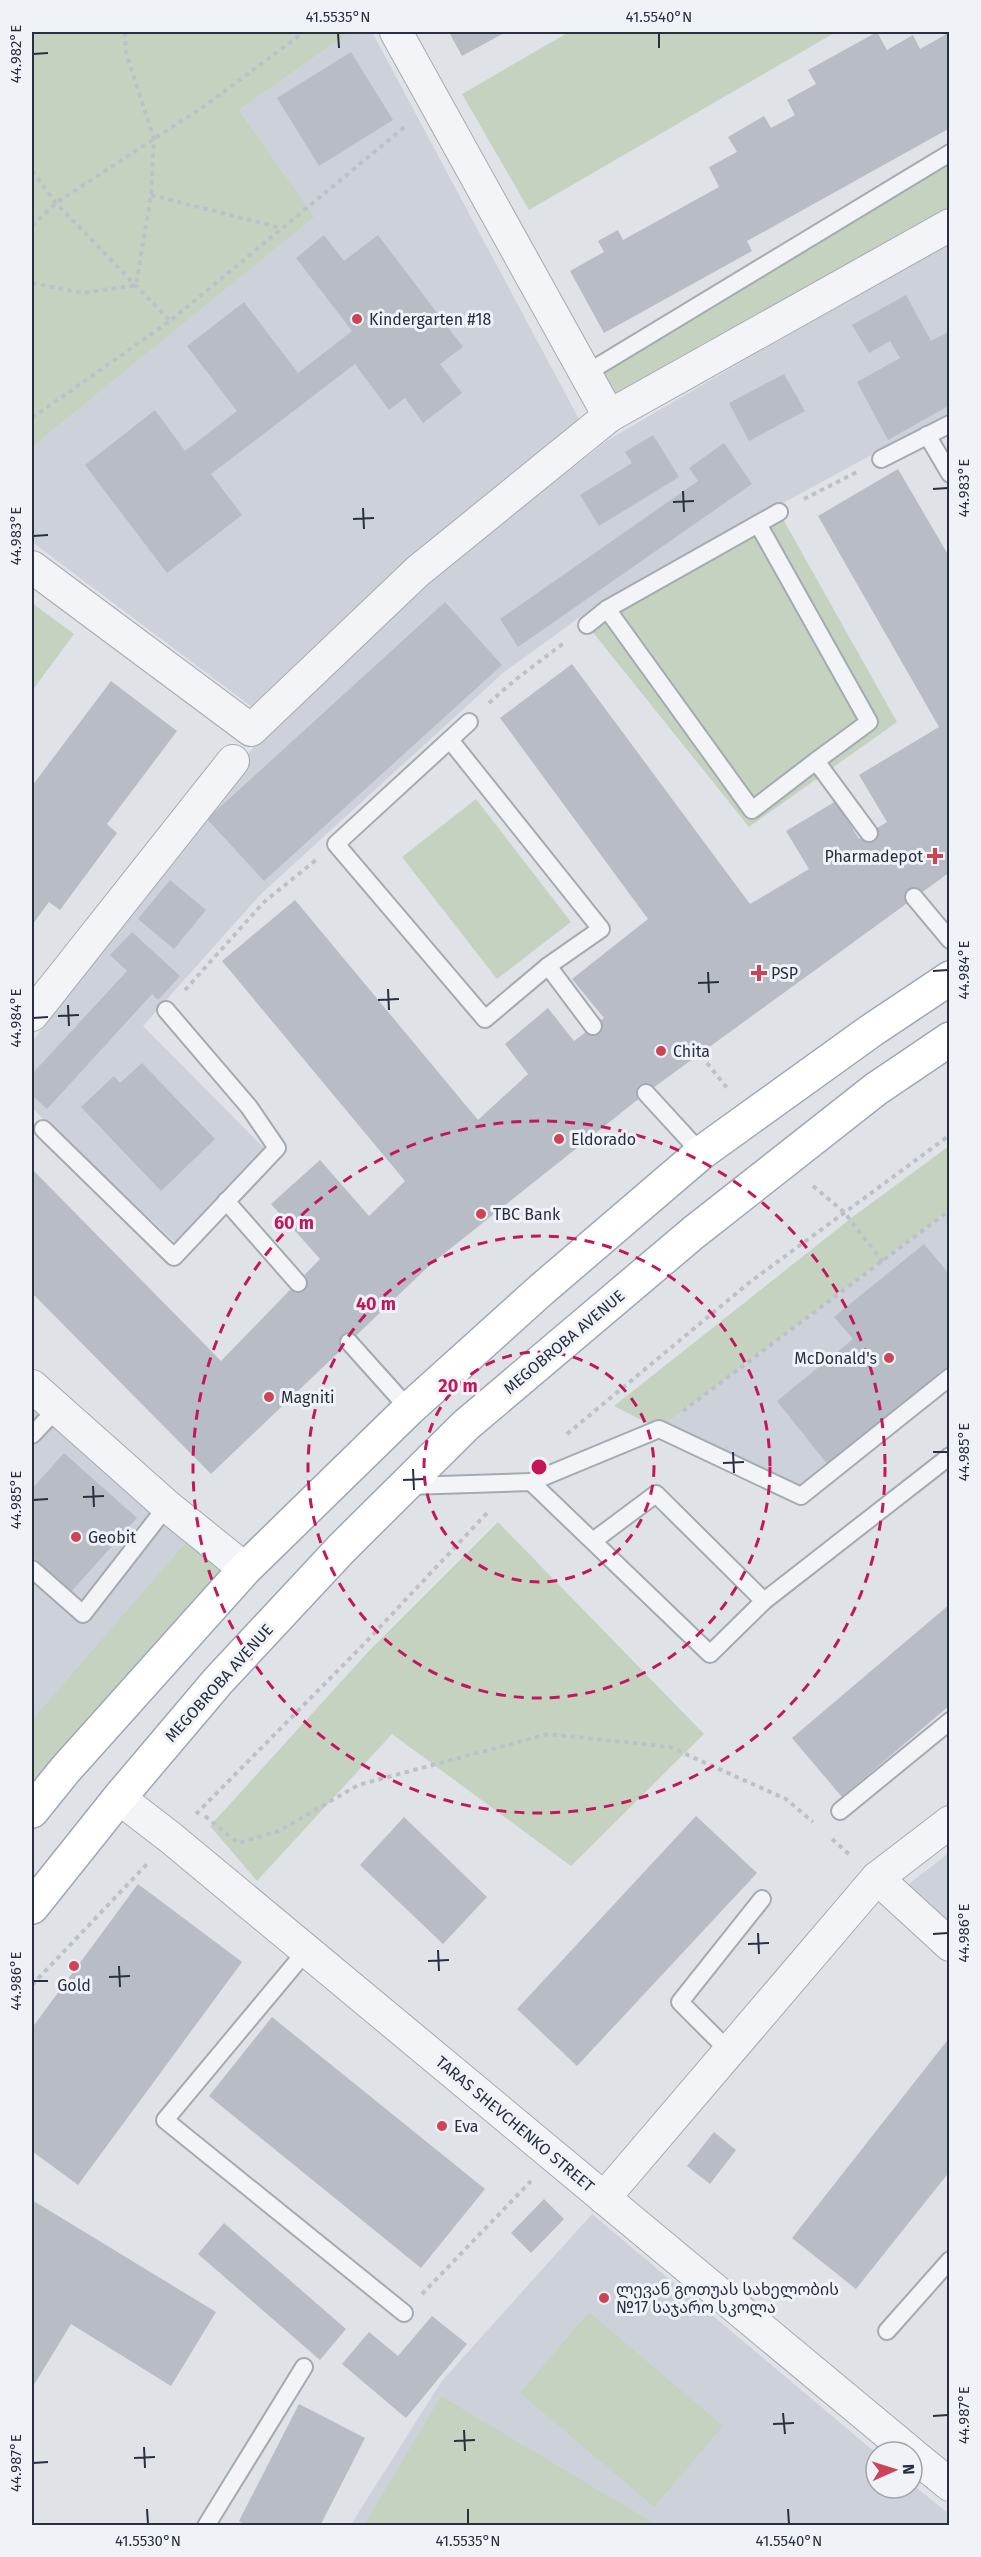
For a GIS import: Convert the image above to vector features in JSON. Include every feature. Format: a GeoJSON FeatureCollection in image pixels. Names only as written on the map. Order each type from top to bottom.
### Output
{"type":"FeatureCollection","features":[{"type":"Feature","properties":{"kind":"main road"},"geometry":{"type":"LineString","coordinates":[[32,1811],[65,1770],[245,1569],[409,1410],[541,1290],[701,1153],[872,1030],[950,978]]}},
{"type":"Feature","properties":{"kind":"main road","name":"MEGOBROBA AVENUE"},"geometry":{"type":"LineString","coordinates":[[32,1907],[119,1798],[226,1673],[404,1486],[466,1425],[693,1233],[876,1089],[950,1039]]}},
{"type":"Feature","properties":{"kind":"street"},"geometry":{"type":"LineString","coordinates":[[396,32],[609,416]]}},
{"type":"Feature","properties":{"kind":"street"},"geometry":{"type":"LineString","coordinates":[[32,567],[251,730],[418,571],[609,416],[950,225]]}},
{"type":"Feature","properties":{"kind":"street"},"geometry":{"type":"LineString","coordinates":[[32,1015],[233,762]]}},
{"type":"Feature","properties":{"kind":"street"},"geometry":{"type":"LineString","coordinates":[[32,1386],[168,1506],[245,1569]]}},
{"type":"Feature","properties":{"kind":"street","name":"TARAS SHEVCHENKO STREET"},"geometry":{"type":"LineString","coordinates":[[119,1798],[171,1838],[895,2440]]}},
{"type":"Feature","properties":{"kind":"street"},"geometry":{"type":"LineString","coordinates":[[604,2198],[877,1878],[950,1822]]}},
{"type":"Feature","properties":{"kind":"street"},"geometry":{"type":"LineString","coordinates":[[877,1878],[950,1945]]}},
{"type":"Feature","properties":{"kind":"street","name":"TARAS SHEVCHENKO STREET"},"geometry":{"type":"LineString","coordinates":[[924,2464],[950,2485]]}},
{"type":"Feature","properties":{"kind":"lane"},"geometry":{"type":"LineString","coordinates":[[585,374],[950,153]]}},
{"type":"Feature","properties":{"kind":"lane"},"geometry":{"type":"LineString","coordinates":[[881,459],[950,424]]}},
{"type":"Feature","properties":{"kind":"lane"},"geometry":{"type":"LineString","coordinates":[[927,435],[950,474]]}},
{"type":"Feature","properties":{"kind":"lane"},"geometry":{"type":"LineString","coordinates":[[587,625],[607,609],[779,512]]}},
{"type":"Feature","properties":{"kind":"lane"},"geometry":{"type":"LineString","coordinates":[[607,609],[752,810],[869,722],[758,524]]}},
{"type":"Feature","properties":{"kind":"lane"},"geometry":{"type":"LineString","coordinates":[[450,740],[601,929],[548,966],[484,1019],[336,844],[469,722]]}},
{"type":"Feature","properties":{"kind":"lane"},"geometry":{"type":"LineString","coordinates":[[816,761],[869,833]]}},
{"type":"Feature","properties":{"kind":"lane"},"geometry":{"type":"LineString","coordinates":[[914,897],[950,940]]}},
{"type":"Feature","properties":{"kind":"lane"},"geometry":{"type":"LineString","coordinates":[[548,966],[593,1026]]}},
{"type":"Feature","properties":{"kind":"lane"},"geometry":{"type":"LineString","coordinates":[[43,1129],[174,1257],[277,1148],[249,1107],[166,1010]]}},
{"type":"Feature","properties":{"kind":"lane"},"geometry":{"type":"LineString","coordinates":[[646,1093],[701,1153]]}},
{"type":"Feature","properties":{"kind":"lane"},"geometry":{"type":"LineString","coordinates":[[226,1201],[298,1283]]}},
{"type":"Feature","properties":{"kind":"lane"},"geometry":{"type":"LineString","coordinates":[[350,1342],[409,1410]]}},
{"type":"Feature","properties":{"kind":"lane"},"geometry":{"type":"LineString","coordinates":[[404,1486],[525,1482],[659,1429],[801,1496],[950,1377]]}},
{"type":"Feature","properties":{"kind":"lane"},"geometry":{"type":"LineString","coordinates":[[32,1435],[57,1409]]}},
{"type":"Feature","properties":{"kind":"lane"},"geometry":{"type":"LineString","coordinates":[[525,1482],[593,1541],[710,1654],[764,1601],[950,1456]]}},
{"type":"Feature","properties":{"kind":"lane"},"geometry":{"type":"LineString","coordinates":[[593,1541],[656,1494],[764,1601]]}},
{"type":"Feature","properties":{"kind":"lane"},"geometry":{"type":"LineString","coordinates":[[32,1569],[83,1614],[168,1506]]}},
{"type":"Feature","properties":{"kind":"lane"},"geometry":{"type":"LineString","coordinates":[[840,1811],[950,1722]]}},
{"type":"Feature","properties":{"kind":"lane"},"geometry":{"type":"LineString","coordinates":[[729,2051],[680,2002],[762,1899]]}},
{"type":"Feature","properties":{"kind":"lane"},"geometry":{"type":"LineString","coordinates":[[306,1951],[165,2120],[404,2313]]}},
{"type":"Feature","properties":{"kind":"lane"},"geometry":{"type":"LineString","coordinates":[[888,2331],[950,2260]]}},
{"type":"Feature","properties":{"kind":"lane"},"geometry":{"type":"LineString","coordinates":[[206,2526],[304,2367]]}},
{"type":"Feature","properties":{"kind":"path"},"geometry":{"type":"LineString","coordinates":[[126,32],[126,54],[154,139],[151,195],[136,285]]}},
{"type":"Feature","properties":{"kind":"path"},"geometry":{"type":"LineString","coordinates":[[32,226],[56,203],[206,105],[304,32]]}},
{"type":"Feature","properties":{"kind":"path"},"geometry":{"type":"LineString","coordinates":[[32,418],[170,321],[435,102]]}},
{"type":"Feature","properties":{"kind":"path"},"geometry":{"type":"LineString","coordinates":[[32,171],[56,203],[170,321]]}},
{"type":"Feature","properties":{"kind":"path"},"geometry":{"type":"LineString","coordinates":[[151,195],[282,228]]}},
{"type":"Feature","properties":{"kind":"path"},"geometry":{"type":"LineString","coordinates":[[32,284],[83,293],[136,285]]}},
{"type":"Feature","properties":{"kind":"path"},"geometry":{"type":"LineString","coordinates":[[779,512],[881,459]]}},
{"type":"Feature","properties":{"kind":"path"},"geometry":{"type":"LineString","coordinates":[[469,722],[515,680],[587,625]]}},
{"type":"Feature","properties":{"kind":"path"},"geometry":{"type":"LineString","coordinates":[[166,1010],[264,902],[336,844]]}},
{"type":"Feature","properties":{"kind":"path"},"geometry":{"type":"LineString","coordinates":[[564,1438],[750,1282],[950,1134]]}},
{"type":"Feature","properties":{"kind":"path"},"geometry":{"type":"LineString","coordinates":[[659,1429],[884,1262],[950,1210]]}},
{"type":"Feature","properties":{"kind":"path"},"geometry":{"type":"LineString","coordinates":[[850,1219],[884,1262]]}},
{"type":"Feature","properties":{"kind":"path"},"geometry":{"type":"LineString","coordinates":[[32,1985],[171,1838],[525,1482]]}},
{"type":"Feature","properties":{"kind":"path"},"geometry":{"type":"LineString","coordinates":[[199,1811],[238,1842],[279,1831],[358,1785],[548,1734],[670,1747],[786,1799],[813,1822]]}},
{"type":"Feature","properties":{"kind":"path"},"geometry":{"type":"LineString","coordinates":[[832,1838],[877,1878]]}},
{"type":"Feature","properties":{"kind":"path"},"geometry":{"type":"LineString","coordinates":[[404,2313],[554,2156]]}},
{"type":"Feature","properties":{"kind":"shaded area","name":"Kindergarten #18"},"geometry":{"type":"Polygon","coordinates":[[[350,32],[372,32],[580,421],[415,556],[252,707],[32,542],[32,447],[313,217],[239,110],[350,32]]]}},
{"type":"Feature","properties":{"kind":"shaded area"},"geometry":{"type":"Polygon","coordinates":[[[949,241],[949,413],[602,601],[503,673],[261,894],[143,1026],[264,1148],[176,1243],[32,1108],[32,1042],[255,745],[429,581],[608,440],[949,241]]]}},
{"type":"Feature","properties":{"kind":"shaded area"},"geometry":{"type":"Polygon","coordinates":[[[949,1210],[949,1377],[801,1496],[659,1429],[949,1210]]]}},
{"type":"Feature","properties":{"kind":"shaded area"},"geometry":{"type":"Polygon","coordinates":[[[32,1401],[215,1552],[32,1774],[32,1401]]]}},
{"type":"Feature","properties":{"kind":"shaded area"},"geometry":{"type":"Polygon","coordinates":[[[949,1853],[949,1928],[905,1887],[949,1853]]]}},
{"type":"Feature","properties":{"kind":"shaded area","name":"ლევან გოთუას სახელობის №17 საჯარო სკოლა"},"geometry":{"type":"Polygon","coordinates":[[[592,2214],[864,2443],[864,2500],[924,2500],[924,2494],[950,2515],[949,2526],[350,2526],[441,2382],[592,2214]]]}},
{"type":"Feature","properties":{"kind":"green space"},"geometry":{"type":"Polygon","coordinates":[[[32,32],[350,32],[239,110],[314,217],[32,447],[32,32]]]}},
{"type":"Feature","properties":{"kind":"green space"},"geometry":{"type":"Polygon","coordinates":[[[569,32],[836,32],[529,210],[462,94],[569,32]]]}},
{"type":"Feature","properties":{"kind":"green space"},"geometry":{"type":"Polygon","coordinates":[[[949,165],[949,215],[620,403],[604,373],[949,165]]]}},
{"type":"Feature","properties":{"kind":"green space"},"geometry":{"type":"Polygon","coordinates":[[[779,512],[897,722],[749,827],[587,625],[779,512]]]}},
{"type":"Feature","properties":{"kind":"green space"},"geometry":{"type":"Polygon","coordinates":[[[32,603],[74,634],[32,691],[32,603]]]}},
{"type":"Feature","properties":{"kind":"green space"},"geometry":{"type":"Polygon","coordinates":[[[476,799],[571,922],[497,979],[402,857],[476,799]]]}},
{"type":"Feature","properties":{"kind":"green space"},"geometry":{"type":"Polygon","coordinates":[[[949,1146],[949,1210],[659,1429],[614,1406],[850,1219],[949,1146]]]}},
{"type":"Feature","properties":{"kind":"green space"},"geometry":{"type":"Polygon","coordinates":[[[498,1522],[704,1734],[571,1866],[392,1734],[257,1881],[210,1826],[368,1652],[498,1522]]]}},
{"type":"Feature","properties":{"kind":"green space"},"geometry":{"type":"Polygon","coordinates":[[[188,1540],[224,1572],[32,1793],[32,1720],[188,1540]]]}},
{"type":"Feature","properties":{"kind":"green space"},"geometry":{"type":"Polygon","coordinates":[[[589,2312],[723,2426],[654,2507],[520,2393],[589,2312]]]}},
{"type":"Feature","properties":{"kind":"green space"},"geometry":{"type":"Polygon","coordinates":[[[441,2396],[657,2525],[364,2525],[441,2396]]]}},
{"type":"Feature","properties":{"kind":"building"},"geometry":{"type":"Polygon","coordinates":[[[449,32],[506,32],[462,56],[449,32]]]}},
{"type":"Feature","properties":{"kind":"building"},"geometry":{"type":"Polygon","coordinates":[[[877,32],[887,50],[913,35],[920,49],[945,35],[943,32],[950,32],[950,128],[747,241],[752,251],[604,333],[570,271],[604,252],[598,241],[618,230],[623,240],[719,187],[709,167],[737,152],[728,137],[764,116],[771,128],[795,115],[787,100],[816,84],[808,70],[877,32]]]}},
{"type":"Feature","properties":{"kind":"building"},"geometry":{"type":"Polygon","coordinates":[[[351,52],[393,120],[319,166],[277,98],[351,52]]]}},
{"type":"Feature","properties":{"kind":"building"},"geometry":{"type":"Polygon","coordinates":[[[324,235],[344,261],[378,235],[463,347],[440,364],[462,393],[423,423],[405,398],[389,410],[355,364],[211,474],[242,515],[167,573],[85,465],[155,410],[185,451],[237,411],[187,346],[244,302],[298,373],[352,331],[296,258],[324,235]]]}},
{"type":"Feature","properties":{"kind":"building"},"geometry":{"type":"Polygon","coordinates":[[[906,295],[931,341],[950,331],[950,405],[888,440],[857,382],[900,358],[890,341],[869,353],[852,325],[906,295]]]}},
{"type":"Feature","properties":{"kind":"building"},"geometry":{"type":"Polygon","coordinates":[[[784,374],[805,411],[749,441],[729,403],[784,374]]]}},
{"type":"Feature","properties":{"kind":"building"},"geometry":{"type":"Polygon","coordinates":[[[653,435],[679,477],[599,526],[580,495],[632,463],[625,452],[653,435]]]}},
{"type":"Feature","properties":{"kind":"building"},"geometry":{"type":"Polygon","coordinates":[[[724,443],[752,484],[518,647],[500,619],[698,481],[689,468],[724,443]]]}},
{"type":"Feature","properties":{"kind":"building"},"geometry":{"type":"Polygon","coordinates":[[[898,469],[950,558],[950,872],[646,1093],[431,1264],[211,1474],[32,1293],[32,1169],[221,1361],[320,1259],[271,1204],[320,1160],[369,1216],[405,1181],[222,961],[295,900],[478,1120],[528,1074],[505,1044],[548,1008],[574,1041],[604,1018],[572,979],[648,919],[500,718],[572,664],[750,904],[809,869],[786,831],[836,801],[859,839],[887,822],[859,775],[939,727],[818,516],[898,469]]]}},
{"type":"Feature","properties":{"kind":"building"},"geometry":{"type":"Polygon","coordinates":[[[445,602],[502,665],[264,881],[207,819],[445,602]]]}},
{"type":"Feature","properties":{"kind":"building"},"geometry":{"type":"Polygon","coordinates":[[[111,681],[177,731],[107,824],[117,833],[60,910],[49,902],[32,925],[32,786],[111,681]]]}},
{"type":"Feature","properties":{"kind":"building"},"geometry":{"type":"Polygon","coordinates":[[[170,880],[206,910],[174,949],[138,919],[170,880]]]}},
{"type":"Feature","properties":{"kind":"building"},"geometry":{"type":"Polygon","coordinates":[[[132,932],[180,976],[158,1000],[152,994],[47,1109],[32,1095],[32,1074],[127,971],[110,955],[132,932]]]}},
{"type":"Feature","properties":{"kind":"building"},"geometry":{"type":"Polygon","coordinates":[[[142,1063],[215,1139],[161,1191],[81,1107],[114,1076],[120,1083],[142,1063]]]}},
{"type":"Feature","properties":{"kind":"building","name":"McDonald's"},"geometry":{"type":"Polygon","coordinates":[[[924,1244],[950,1275],[950,1378],[862,1449],[856,1442],[828,1465],[777,1401],[853,1339],[834,1317],[924,1244]]]}},
{"type":"Feature","properties":{"kind":"building","name":"Geobit"},"geometry":{"type":"Polygon","coordinates":[[[64,1453],[137,1518],[71,1592],[32,1556],[32,1489],[64,1453]]]}},
{"type":"Feature","properties":{"kind":"building"},"geometry":{"type":"Polygon","coordinates":[[[950,1604],[950,1705],[842,1797],[792,1738],[950,1604]]]}},
{"type":"Feature","properties":{"kind":"building"},"geometry":{"type":"Polygon","coordinates":[[[696,1816],[757,1873],[577,2066],[517,2009],[696,1816]]]}},
{"type":"Feature","properties":{"kind":"building"},"geometry":{"type":"Polygon","coordinates":[[[404,1817],[487,1897],[443,1944],[360,1865],[404,1817]]]}},
{"type":"Feature","properties":{"kind":"building"},"geometry":{"type":"Polygon","coordinates":[[[138,1884],[242,1962],[78,2185],[32,2151],[32,2028],[138,1884]]]}},
{"type":"Feature","properties":{"kind":"building"},"geometry":{"type":"Polygon","coordinates":[[[272,2017],[485,2189],[421,2268],[209,2096],[272,2017]]]}},
{"type":"Feature","properties":{"kind":"building"},"geometry":{"type":"Polygon","coordinates":[[[950,2037],[950,2171],[856,2289],[792,2238],[950,2037]]]}},
{"type":"Feature","properties":{"kind":"building"},"geometry":{"type":"Polygon","coordinates":[[[714,2132],[736,2150],[710,2184],[687,2166],[714,2132]]]}},
{"type":"Feature","properties":{"kind":"building"},"geometry":{"type":"Polygon","coordinates":[[[544,2199],[564,2219],[531,2253],[511,2233],[544,2199]]]}},
{"type":"Feature","properties":{"kind":"building"},"geometry":{"type":"Polygon","coordinates":[[[32,2200],[216,2312],[171,2386],[71,2324],[32,2388],[32,2200]]]}},
{"type":"Feature","properties":{"kind":"building"},"geometry":{"type":"Polygon","coordinates":[[[224,2223],[346,2329],[320,2360],[198,2254],[224,2223]]]}},
{"type":"Feature","properties":{"kind":"building"},"geometry":{"type":"Polygon","coordinates":[[[432,2316],[467,2344],[406,2418],[342,2364],[369,2332],[398,2356],[432,2316]]]}},
{"type":"Feature","properties":{"kind":"building"},"geometry":{"type":"Polygon","coordinates":[[[299,2404],[365,2438],[320,2526],[247,2526],[239,2521],[299,2404]]]}},
{"type":"Feature","properties":{"kind":"place","name":"Kindergarten #18"},"geometry":{"type":"Point","coordinates":[357,319]}},
{"type":"Feature","properties":{"kind":"place","name":"Pharmadepot"},"geometry":{"type":"Point","coordinates":[935,856]}},
{"type":"Feature","properties":{"kind":"place","name":"PSP"},"geometry":{"type":"Point","coordinates":[759,973]}},
{"type":"Feature","properties":{"kind":"place","name":"Chita"},"geometry":{"type":"Point","coordinates":[661,1051]}},
{"type":"Feature","properties":{"kind":"place","name":"Eldorado"},"geometry":{"type":"Point","coordinates":[559,1139]}},
{"type":"Feature","properties":{"kind":"place","name":"TBC Bank"},"geometry":{"type":"Point","coordinates":[481,1214]}},
{"type":"Feature","properties":{"kind":"place","name":"McDonald's"},"geometry":{"type":"Point","coordinates":[889,1358]}},
{"type":"Feature","properties":{"kind":"place","name":"Magniti"},"geometry":{"type":"Point","coordinates":[269,1397]}},
{"type":"Feature","properties":{"kind":"place","name":"Geobit"},"geometry":{"type":"Point","coordinates":[76,1537]}},
{"type":"Feature","properties":{"kind":"place","name":"Gold"},"geometry":{"type":"Point","coordinates":[74,1966]}},
{"type":"Feature","properties":{"kind":"place","name":"Eva"},"geometry":{"type":"Point","coordinates":[442,2126]}},
{"type":"Feature","properties":{"kind":"place","name":"ლევან გოთუას სახელობის №17 საჯარო სკოლა"},"geometry":{"type":"Point","coordinates":[604,2298]}}]}
